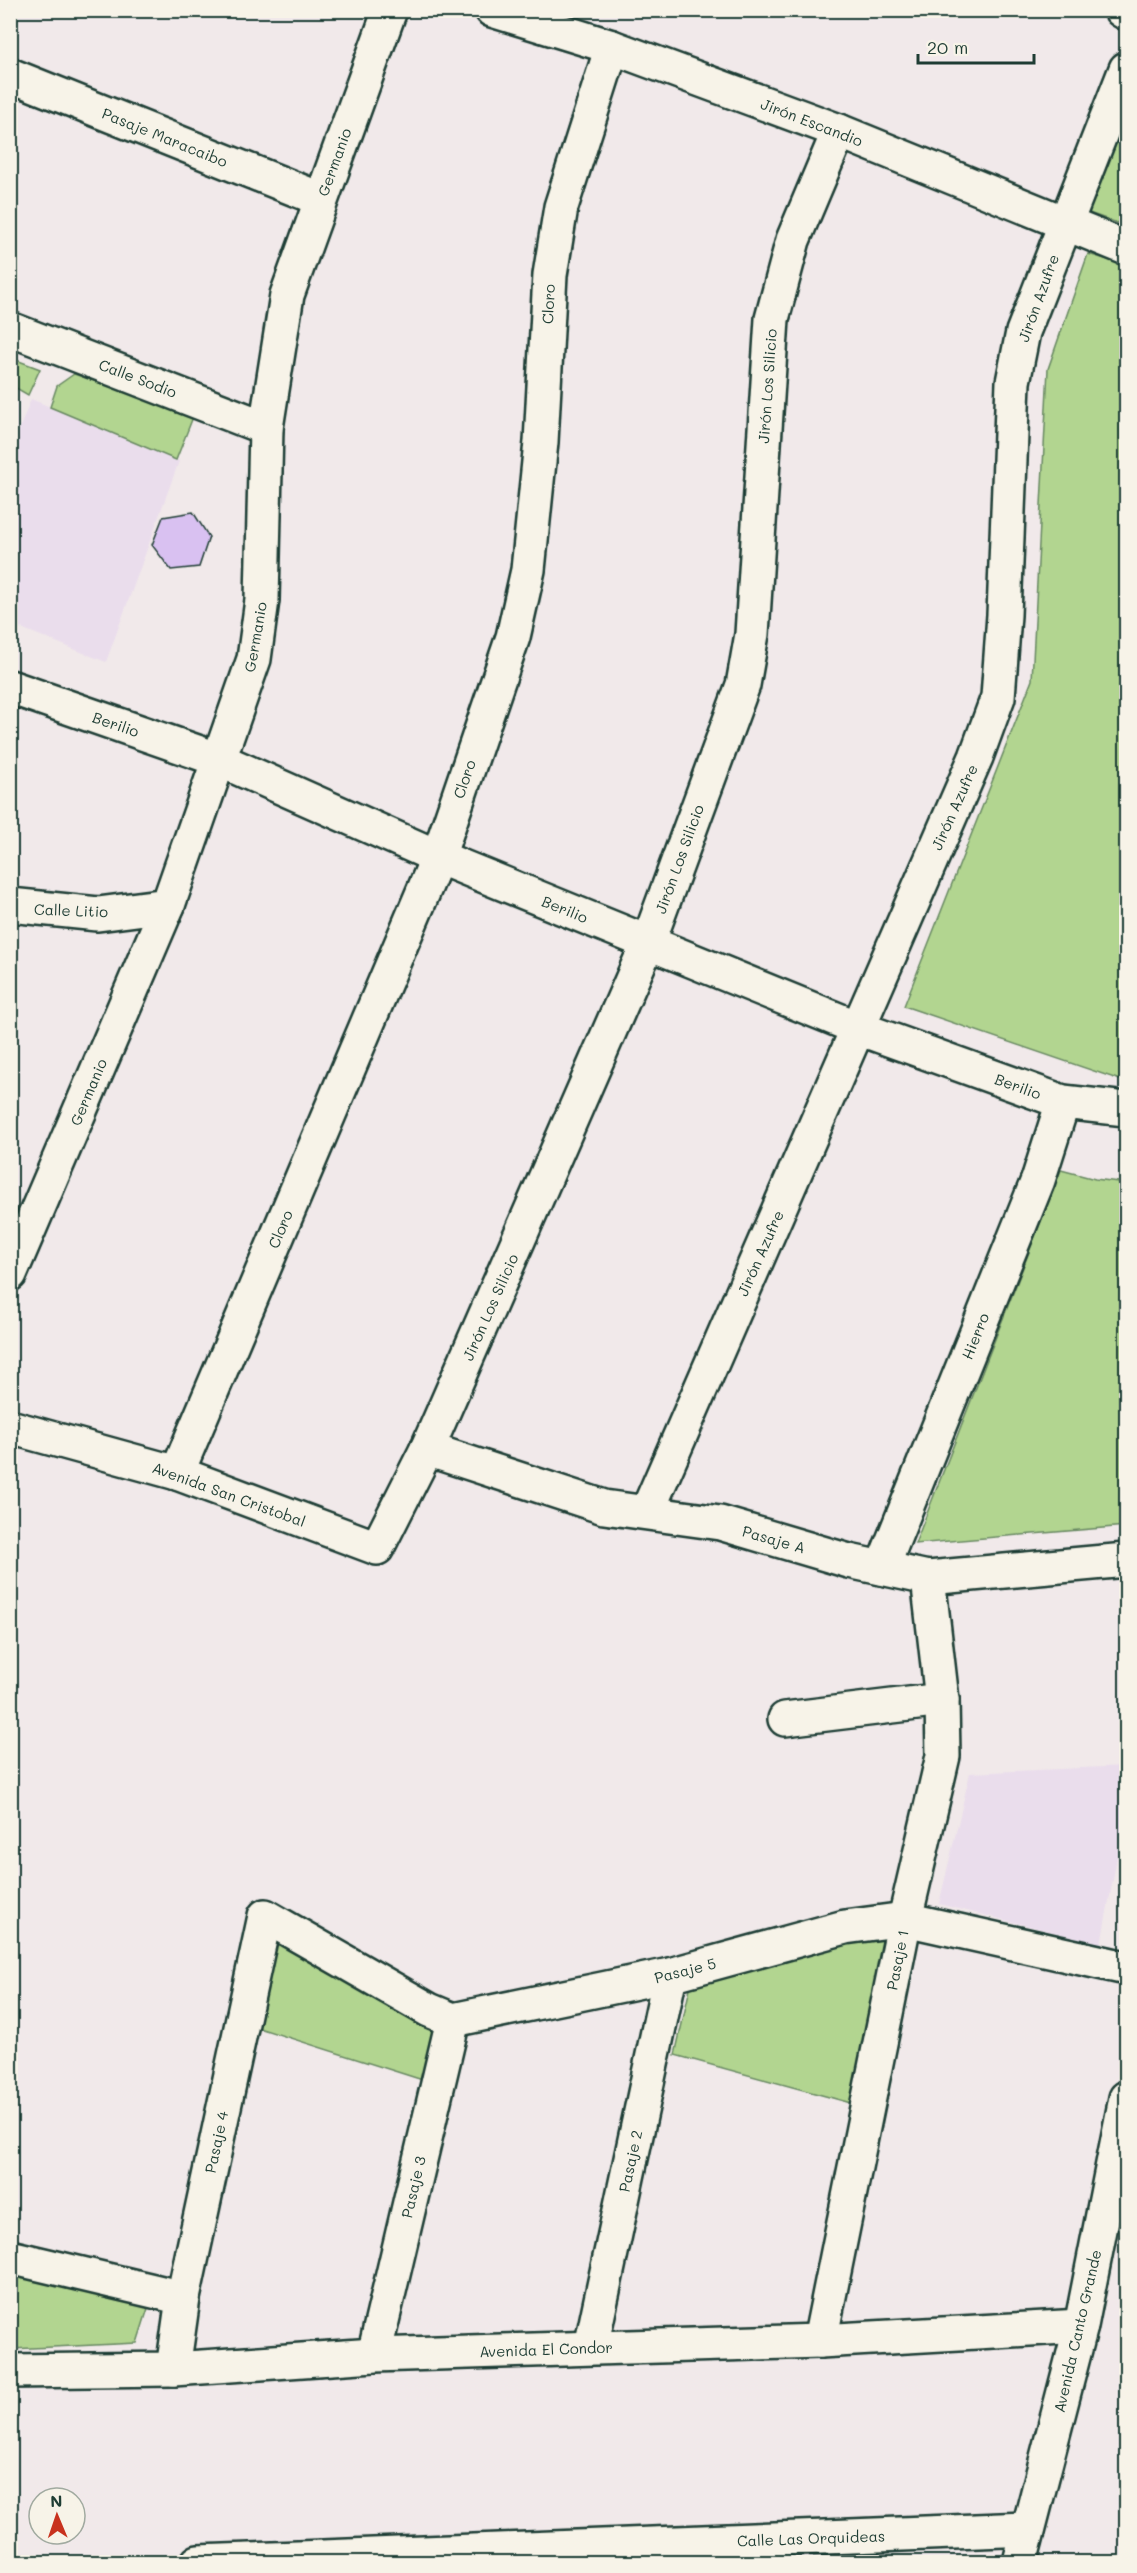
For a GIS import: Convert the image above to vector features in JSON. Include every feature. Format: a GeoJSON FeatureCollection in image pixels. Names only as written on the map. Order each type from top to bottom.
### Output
{"type":"FeatureCollection","features":[{"type":"Feature","properties":{"kind":"street","name":"Germanio"},"geometry":{"type":"LineString","coordinates":[[10,1274],[168,905],[254,659],[262,600],[266,428],[287,295],[390,10]]}},
{"type":"Feature","properties":{"kind":"street","name":"Jirón Escandio"},"geometry":{"type":"LineString","coordinates":[[492,10],[612,47],[839,131],[1126,248]]}},
{"type":"Feature","properties":{"kind":"street"},"geometry":{"type":"LineString","coordinates":[[1121,10],[1126,13]]}},
{"type":"Feature","properties":{"kind":"street","name":"Cloro"},"geometry":{"type":"LineString","coordinates":[[177,1473],[438,857],[513,637],[528,570],[541,442],[550,274],[561,207],[612,47]]}},
{"type":"Feature","properties":{"kind":"street","name":"Jirón Azufre"},"geometry":{"type":"LineString","coordinates":[[647,1512],[976,757],[998,697],[1004,615],[1013,382],[1023,332],[1126,69]]}},
{"type":"Feature","properties":{"kind":"street","name":"Pasaje Maracaibo"},"geometry":{"type":"LineString","coordinates":[[10,75],[320,199]]}},
{"type":"Feature","properties":{"kind":"street","name":"Jirón Los Silicio"},"geometry":{"type":"LineString","coordinates":[[377,1548],[427,1449],[648,943],[743,685],[752,634],[772,319],[794,240],[839,131]]}},
{"type":"Feature","properties":{"kind":"street","name":"Calle Sodio"},"geometry":{"type":"LineString","coordinates":[[10,328],[266,428]]}},
{"type":"Feature","properties":{"kind":"street","name":"Berilio"},"geometry":{"type":"LineString","coordinates":[[10,687],[220,760],[438,857],[858,1028],[1063,1102],[1126,1109]]}},
{"type":"Feature","properties":{"kind":"street","name":"Calle Litio"},"geometry":{"type":"LineString","coordinates":[[10,905],[98,914],[168,905]]}},
{"type":"Feature","properties":{"kind":"street","name":"Hierro"},"geometry":{"type":"LineString","coordinates":[[882,1568],[1038,1180],[1063,1102]]}},
{"type":"Feature","properties":{"kind":"street","name":"Avenida San Cristobal"},"geometry":{"type":"LineString","coordinates":[[10,1427],[177,1473],[377,1548]]}},
{"type":"Feature","properties":{"kind":"street","name":"Pasaje A"},"geometry":{"type":"LineString","coordinates":[[427,1449],[604,1507],[720,1523],[849,1561],[928,1578],[1126,1560]]}},
{"type":"Feature","properties":{"kind":"street","name":"Pasaje 1"},"geometry":{"type":"LineString","coordinates":[[820,2340],[905,1919],[943,1756],[942,1700],[928,1578]]}},
{"type":"Feature","properties":{"kind":"street"},"geometry":{"type":"LineString","coordinates":[[785,1719],[942,1700]]}},
{"type":"Feature","properties":{"kind":"street","name":"Pasaje 4"},"geometry":{"type":"LineString","coordinates":[[173,2369],[183,2298],[265,1916],[429,2010],[453,2020]]}},
{"type":"Feature","properties":{"kind":"street","name":"Pasaje 5"},"geometry":{"type":"LineString","coordinates":[[453,2020],[669,1975],[846,1927],[905,1919],[1126,1968]]}},
{"type":"Feature","properties":{"kind":"street","name":"Pasaje 2"},"geometry":{"type":"LineString","coordinates":[[591,2347],[669,1975]]}},
{"type":"Feature","properties":{"kind":"street","name":"Pasaje 3"},"geometry":{"type":"LineString","coordinates":[[374,2355],[453,2020]]}},
{"type":"Feature","properties":{"kind":"street","name":"Avenida Canto Grande"},"geometry":{"type":"LineString","coordinates":[[1020,2562],[1082,2326],[1126,2098]]}},
{"type":"Feature","properties":{"kind":"street"},"geometry":{"type":"LineString","coordinates":[[10,2257],[183,2298]]}},
{"type":"Feature","properties":{"kind":"street","name":"Avenida El Condor"},"geometry":{"type":"LineString","coordinates":[[10,2371],[173,2369],[374,2355],[820,2340],[1082,2326]]}},
{"type":"Feature","properties":{"kind":"street","name":"Calle Las Orquideas"},"geometry":{"type":"LineString","coordinates":[[198,2562],[1028,2529]]}},
{"type":"Feature","properties":{"kind":"shaded area"},"geometry":{"type":"Polygon","coordinates":[[[31,399],[179,461],[106,662],[11,624],[10,453],[31,399]]]}},
{"type":"Feature","properties":{"kind":"shaded area"},"geometry":{"type":"Polygon","coordinates":[[[1126,1766],[1126,1809],[1101,1944],[939,1904],[970,1773],[1126,1766]]]}},
{"type":"Feature","properties":{"kind":"green space"},"geometry":{"type":"Polygon","coordinates":[[[1126,78],[1126,226],[1089,213],[1080,198],[1126,78]]]}},
{"type":"Feature","properties":{"kind":"green space"},"geometry":{"type":"Polygon","coordinates":[[[1088,254],[1126,265],[1126,343],[1123,357],[1126,483],[1126,1082],[904,1006],[1032,680],[1048,369],[1088,254]]]}},
{"type":"Feature","properties":{"kind":"green space"},"geometry":{"type":"Polygon","coordinates":[[[11,358],[40,369],[28,395],[11,385],[11,358]]]}},
{"type":"Feature","properties":{"kind":"green space"},"geometry":{"type":"Polygon","coordinates":[[[74,374],[190,414],[193,417],[176,460],[50,407],[57,386],[74,374]]]}},
{"type":"Feature","properties":{"kind":"green space"},"geometry":{"type":"Polygon","coordinates":[[[1061,1170],[1095,1179],[1126,1183],[1126,1526],[915,1544],[1061,1170]]]}},
{"type":"Feature","properties":{"kind":"green space"},"geometry":{"type":"Polygon","coordinates":[[[872,1925],[890,1943],[851,2103],[675,2055],[694,1970],[872,1925]]]}},
{"type":"Feature","properties":{"kind":"green space"},"geometry":{"type":"Polygon","coordinates":[[[278,1937],[439,2032],[429,2082],[246,2024],[263,1954],[278,1937]]]}},
{"type":"Feature","properties":{"kind":"green space"},"geometry":{"type":"Polygon","coordinates":[[[10,2264],[150,2302],[137,2343],[11,2349],[10,2264]]]}},
{"type":"Feature","properties":{"kind":"building"},"geometry":{"type":"Polygon","coordinates":[[[193,512],[209,537],[199,567],[171,570],[152,545],[163,517],[193,512]]]}}]}
